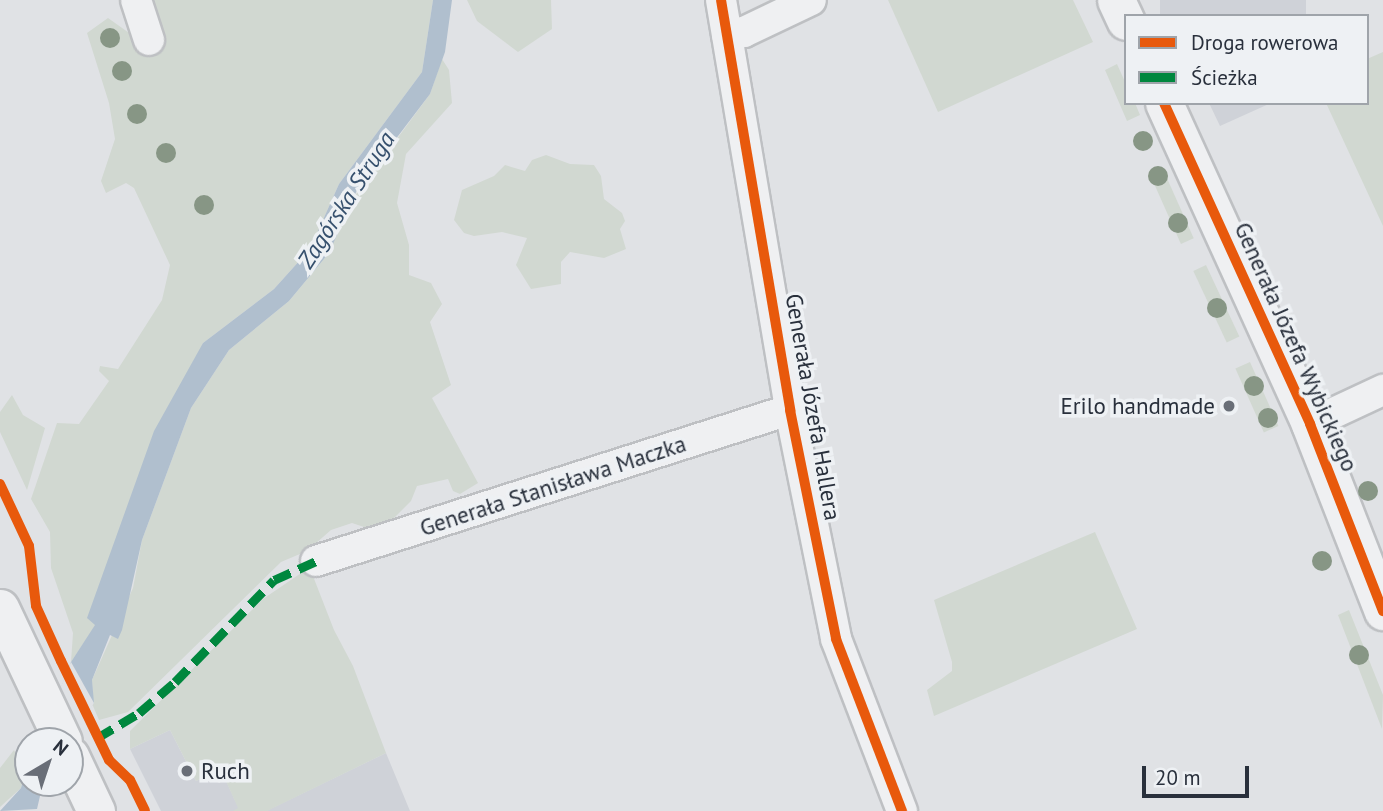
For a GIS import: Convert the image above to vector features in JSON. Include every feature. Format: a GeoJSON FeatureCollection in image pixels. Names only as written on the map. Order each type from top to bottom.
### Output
{"type":"FeatureCollection","features":[{"type":"Feature","properties":{"kind":"street"},"geometry":{"type":"LineString","coordinates":[[136,0],[149,40]]}},
{"type":"Feature","properties":{"kind":"street","name":"Generała Józefa Hallera"},"geometry":{"type":"LineString","coordinates":[[721,0],[790,410],[836,639],[902,811]]}},
{"type":"Feature","properties":{"kind":"street"},"geometry":{"type":"LineString","coordinates":[[727,35],[744,32],[811,0]]}},
{"type":"Feature","properties":{"kind":"street"},"geometry":{"type":"LineString","coordinates":[[1116,0],[1124,16]]}},
{"type":"Feature","properties":{"kind":"street","name":"Generała Józefa Wybickiego"},"geometry":{"type":"LineString","coordinates":[[1165,105],[1310,424],[1383,611]]}},
{"type":"Feature","properties":{"kind":"street"},"geometry":{"type":"LineString","coordinates":[[1310,424],[1383,390]]}},
{"type":"Feature","properties":{"kind":"street","name":"Generała Stanisława Maczka"},"geometry":{"type":"LineString","coordinates":[[316,561],[790,410]]}},
{"type":"Feature","properties":{"kind":"street"},"geometry":{"type":"LineString","coordinates":[[0,608],[56,727]]}},
{"type":"Feature","properties":{"kind":"street"},"geometry":{"type":"LineString","coordinates":[[84,786],[96,811]]}},
{"type":"Feature","properties":{"kind":"shaded area"},"geometry":{"type":"Polygon","coordinates":[[[153,0],[433,0],[422,72],[339,184],[310,249],[274,289],[203,343],[96,625],[71,662],[73,633],[51,568],[50,532],[31,499],[57,423],[79,424],[109,381],[99,371],[100,366],[118,369],[162,300],[170,265],[134,188],[126,183],[106,193],[101,181],[115,139],[109,103],[87,33],[108,18],[156,52],[165,39],[153,0]]]}},
{"type":"Feature","properties":{"kind":"shaded area"},"geometry":{"type":"Polygon","coordinates":[[[467,0],[551,0],[552,29],[518,52],[477,21],[467,0]]]}},
{"type":"Feature","properties":{"kind":"shaded area"},"geometry":{"type":"Polygon","coordinates":[[[888,0],[1073,0],[1093,42],[938,112],[888,0]]]}},
{"type":"Feature","properties":{"kind":"shaded area"},"geometry":{"type":"Polygon","coordinates":[[[1160,0],[1306,0],[1306,14],[1160,14],[1160,0]]]}},
{"type":"Feature","properties":{"kind":"shaded area"},"geometry":{"type":"Polygon","coordinates":[[[1383,52],[1383,226],[1327,105],[1369,105],[1369,58],[1383,52]]]}},
{"type":"Feature","properties":{"kind":"shaded area"},"geometry":{"type":"Polygon","coordinates":[[[442,59],[449,70],[452,103],[406,154],[397,203],[409,245],[409,275],[431,283],[442,304],[430,322],[451,385],[432,398],[478,483],[460,494],[453,491],[448,479],[417,486],[411,501],[394,518],[367,528],[352,523],[331,530],[307,551],[281,562],[128,712],[99,720],[93,706],[92,680],[133,588],[142,540],[191,408],[229,350],[289,301],[329,253],[346,208],[430,94],[442,59]]]}},
{"type":"Feature","properties":{"kind":"shaded area"},"geometry":{"type":"Polygon","coordinates":[[[1117,64],[1124,80],[1124,105],[1136,105],[1140,115],[1127,121],[1105,70],[1117,64]]]}},
{"type":"Feature","properties":{"kind":"shaded area"},"geometry":{"type":"Polygon","coordinates":[[[1210,105],[1267,105],[1220,126],[1210,105]]]}},
{"type":"Feature","properties":{"kind":"shaded area"},"geometry":{"type":"Polygon","coordinates":[[[546,155],[570,164],[594,165],[601,176],[604,199],[622,213],[625,221],[620,229],[626,249],[604,258],[570,252],[561,262],[561,284],[531,289],[516,265],[527,238],[502,232],[474,236],[464,233],[454,220],[462,190],[494,176],[505,165],[525,171],[532,160],[546,155]]]}},
{"type":"Feature","properties":{"kind":"shaded area"},"geometry":{"type":"Polygon","coordinates":[[[1162,167],[1194,238],[1181,244],[1149,173],[1162,167]]]}},
{"type":"Feature","properties":{"kind":"shaded area"},"geometry":{"type":"Polygon","coordinates":[[[1206,265],[1239,337],[1227,343],[1193,271],[1206,265]]]}},
{"type":"Feature","properties":{"kind":"shaded area"},"geometry":{"type":"Polygon","coordinates":[[[1250,362],[1278,426],[1264,432],[1235,369],[1250,362]]]}},
{"type":"Feature","properties":{"kind":"shaded area"},"geometry":{"type":"Polygon","coordinates":[[[12,395],[23,415],[45,428],[27,490],[0,432],[0,412],[12,395]]]}},
{"type":"Feature","properties":{"kind":"shaded area"},"geometry":{"type":"Polygon","coordinates":[[[1095,532],[1137,629],[934,716],[927,690],[952,671],[952,662],[934,600],[1095,532]]]}},
{"type":"Feature","properties":{"kind":"shaded area"},"geometry":{"type":"Polygon","coordinates":[[[307,569],[311,571],[334,630],[353,666],[386,753],[267,811],[233,811],[238,808],[221,770],[196,781],[170,730],[130,749],[130,731],[263,599],[307,569]]]}},
{"type":"Feature","properties":{"kind":"shaded area"},"geometry":{"type":"Polygon","coordinates":[[[1349,610],[1383,695],[1382,729],[1338,615],[1349,610]]]}},
{"type":"Feature","properties":{"kind":"shaded area"},"geometry":{"type":"Polygon","coordinates":[[[170,730],[196,781],[221,770],[240,811],[161,811],[130,749],[170,730]]]}},
{"type":"Feature","properties":{"kind":"shaded area"},"geometry":{"type":"Polygon","coordinates":[[[14,750],[14,794],[0,807],[0,768],[14,750]]]}},
{"type":"Feature","properties":{"kind":"shaded area"},"geometry":{"type":"Polygon","coordinates":[[[386,753],[410,811],[266,811],[386,753]]]}},
{"type":"Feature","properties":{"kind":"water","name":"Zagórska Struga"},"geometry":{"type":"Polygon","coordinates":[[[433,0],[452,0],[445,52],[430,94],[357,190],[329,253],[289,301],[229,350],[191,408],[142,540],[122,630],[118,639],[110,635],[92,680],[94,703],[78,727],[54,727],[48,721],[71,662],[95,625],[87,618],[154,431],[203,343],[274,289],[310,249],[339,184],[422,72],[433,0]]]}},
{"type":"Feature","properties":{"kind":"water"},"geometry":{"type":"Polygon","coordinates":[[[14,796],[40,797],[37,809],[0,811],[14,796]]]}},
{"type":"Feature","properties":{"kind":"pier"},"geometry":{"type":"Polygon","coordinates":[[[71,662],[94,703],[80,727],[45,727],[71,662]]]}},
{"type":"Feature","properties":{"kind":"marked path"},"geometry":{"type":"LineString","coordinates":[[97,738],[139,713],[175,682],[274,580],[316,561]]}},
{"type":"Feature","properties":{"kind":"cycle path"},"geometry":{"type":"LineString","coordinates":[[721,0],[790,410],[836,639],[902,811]]}},
{"type":"Feature","properties":{"kind":"cycle path"},"geometry":{"type":"LineString","coordinates":[[1165,105],[1310,424],[1383,611]]}},
{"type":"Feature","properties":{"kind":"cycle path"},"geometry":{"type":"LineString","coordinates":[[0,484],[29,546],[36,606],[109,760],[130,780],[145,811]]}},
{"type":"Feature","properties":{"kind":"place","name":"Erilo handmade"},"geometry":{"type":"Point","coordinates":[1229,406]}},
{"type":"Feature","properties":{"kind":"place","name":"Ruch"},"geometry":{"type":"Point","coordinates":[187,771]}}]}
